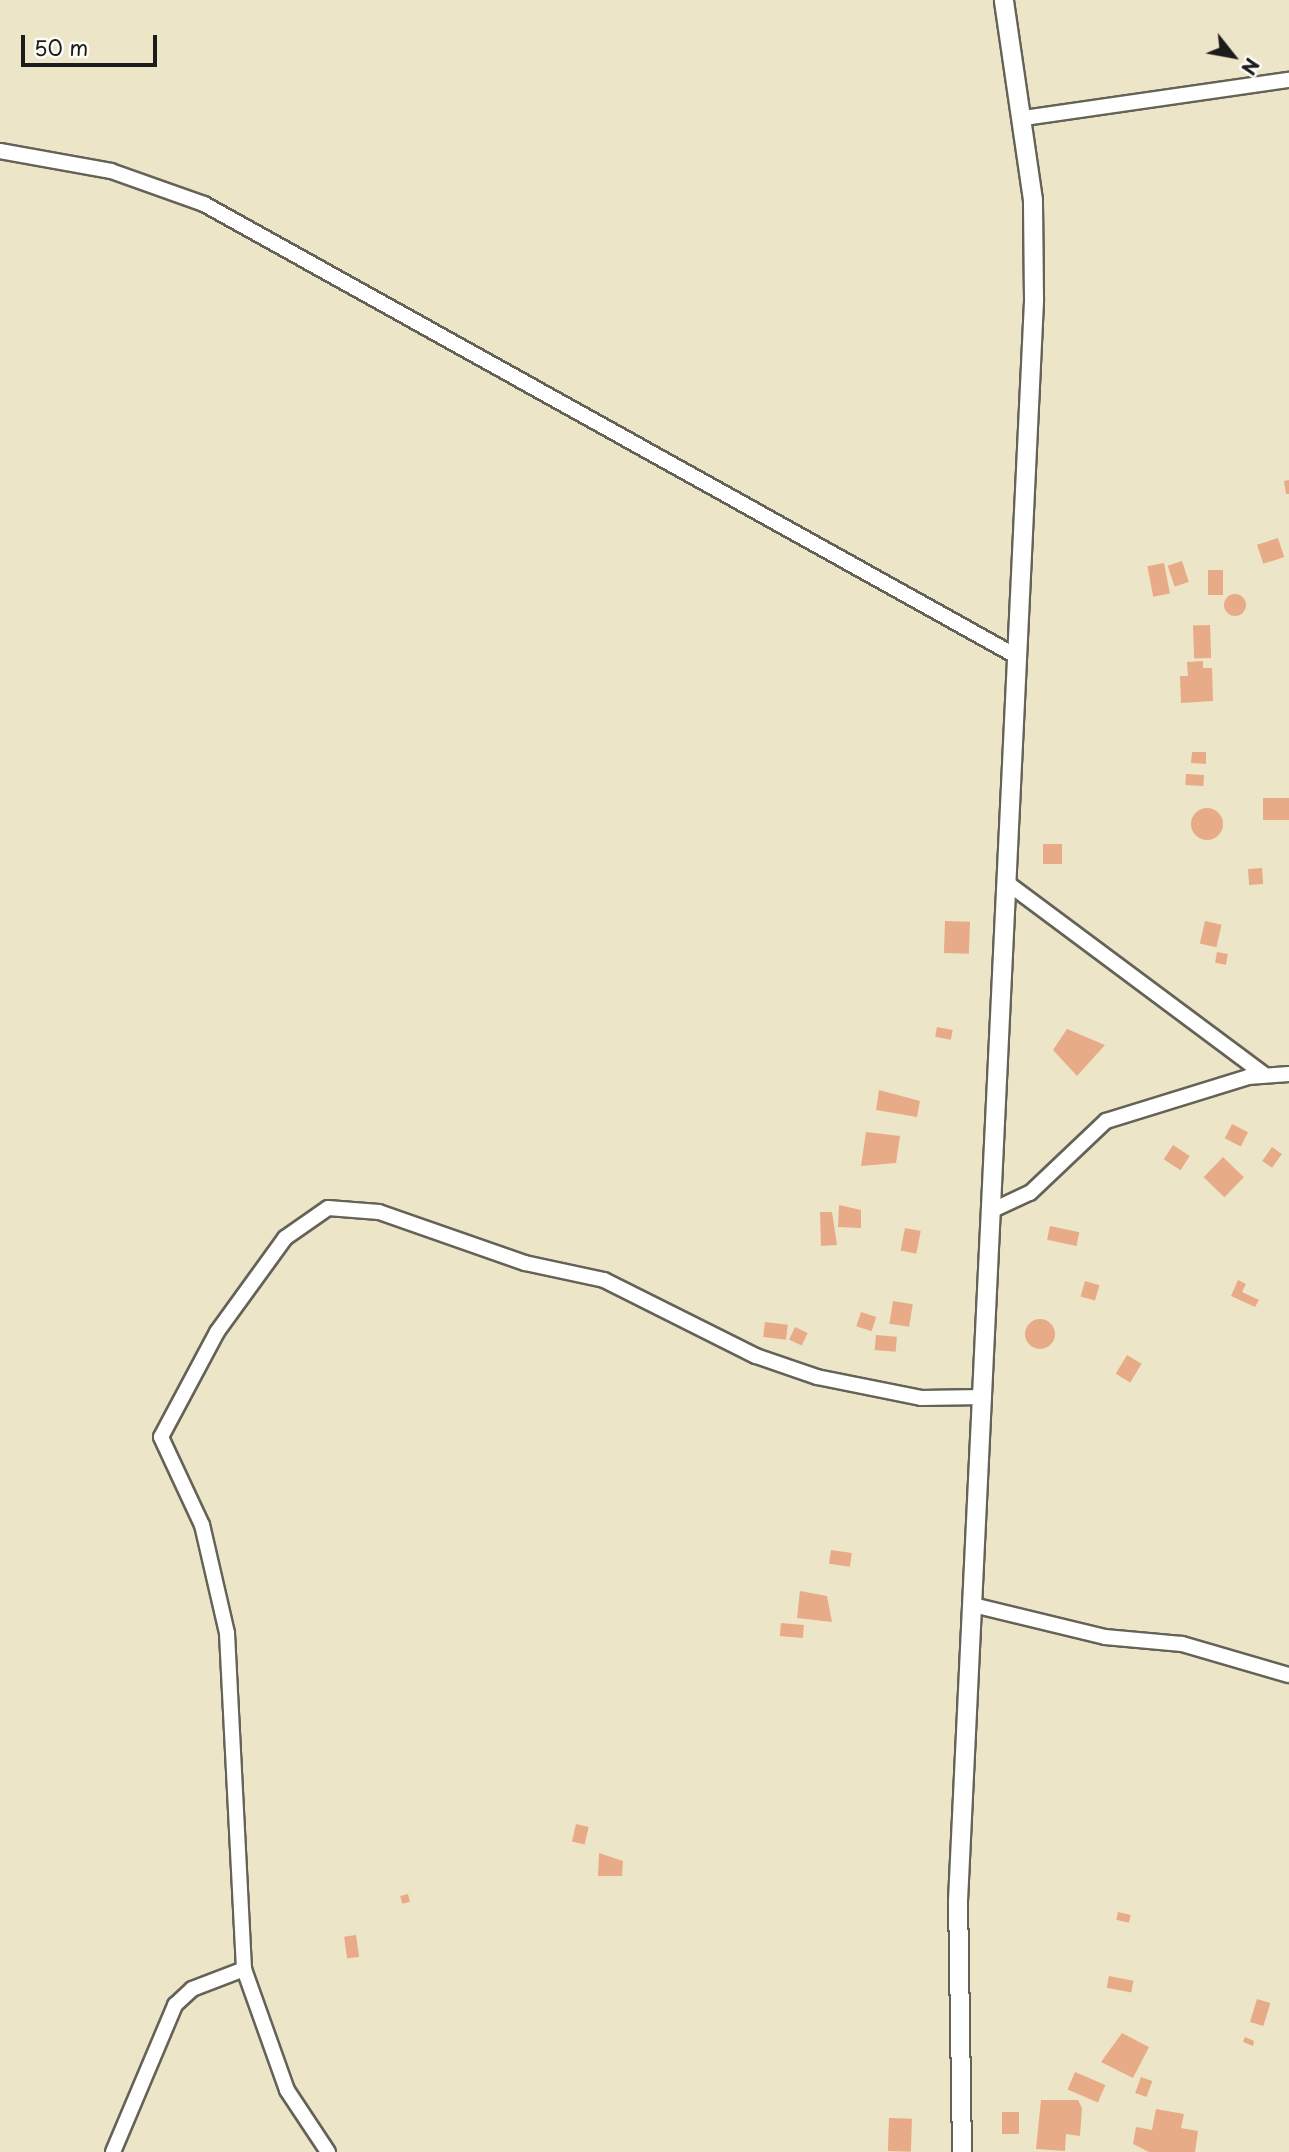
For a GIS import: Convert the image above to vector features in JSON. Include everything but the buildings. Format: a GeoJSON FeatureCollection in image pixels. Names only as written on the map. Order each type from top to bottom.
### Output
{"type":"FeatureCollection","features":[{"type":"Feature","properties":{"kind":"street"},"geometry":{"type":"LineString","coordinates":[[962,2152],[958,1901],[995,1209],[1006,882],[1034,299],[1024,118],[1004,0]]}},
{"type":"Feature","properties":{"kind":"street"},"geometry":{"type":"LineString","coordinates":[[1024,118],[1289,80]]}},
{"type":"Feature","properties":{"kind":"street"},"geometry":{"type":"LineString","coordinates":[[0,151],[111,171],[204,204],[1016,656]]}},
{"type":"Feature","properties":{"kind":"street"},"geometry":{"type":"LineString","coordinates":[[1006,882],[1264,1074]]}},
{"type":"Feature","properties":{"kind":"street"},"geometry":{"type":"LineString","coordinates":[[995,1209],[1030,1193],[1106,1121],[1264,1074],[1289,1074]]}},
{"type":"Feature","properties":{"kind":"street"},"geometry":{"type":"LineString","coordinates":[[328,2152],[287,2090],[244,1969],[227,1633],[202,1525],[161,1432],[233,1307],[300,1224],[328,1208],[379,1212],[525,1263],[604,1280],[756,1356],[817,1377],[921,1398],[984,1397]]}},
{"type":"Feature","properties":{"kind":"street"},"geometry":{"type":"LineString","coordinates":[[973,1605],[1105,1637],[1182,1644],[1289,1675]]}},
{"type":"Feature","properties":{"kind":"street"},"geometry":{"type":"LineString","coordinates":[[113,2152],[175,2005],[192,1989],[244,1969]]}}]}
